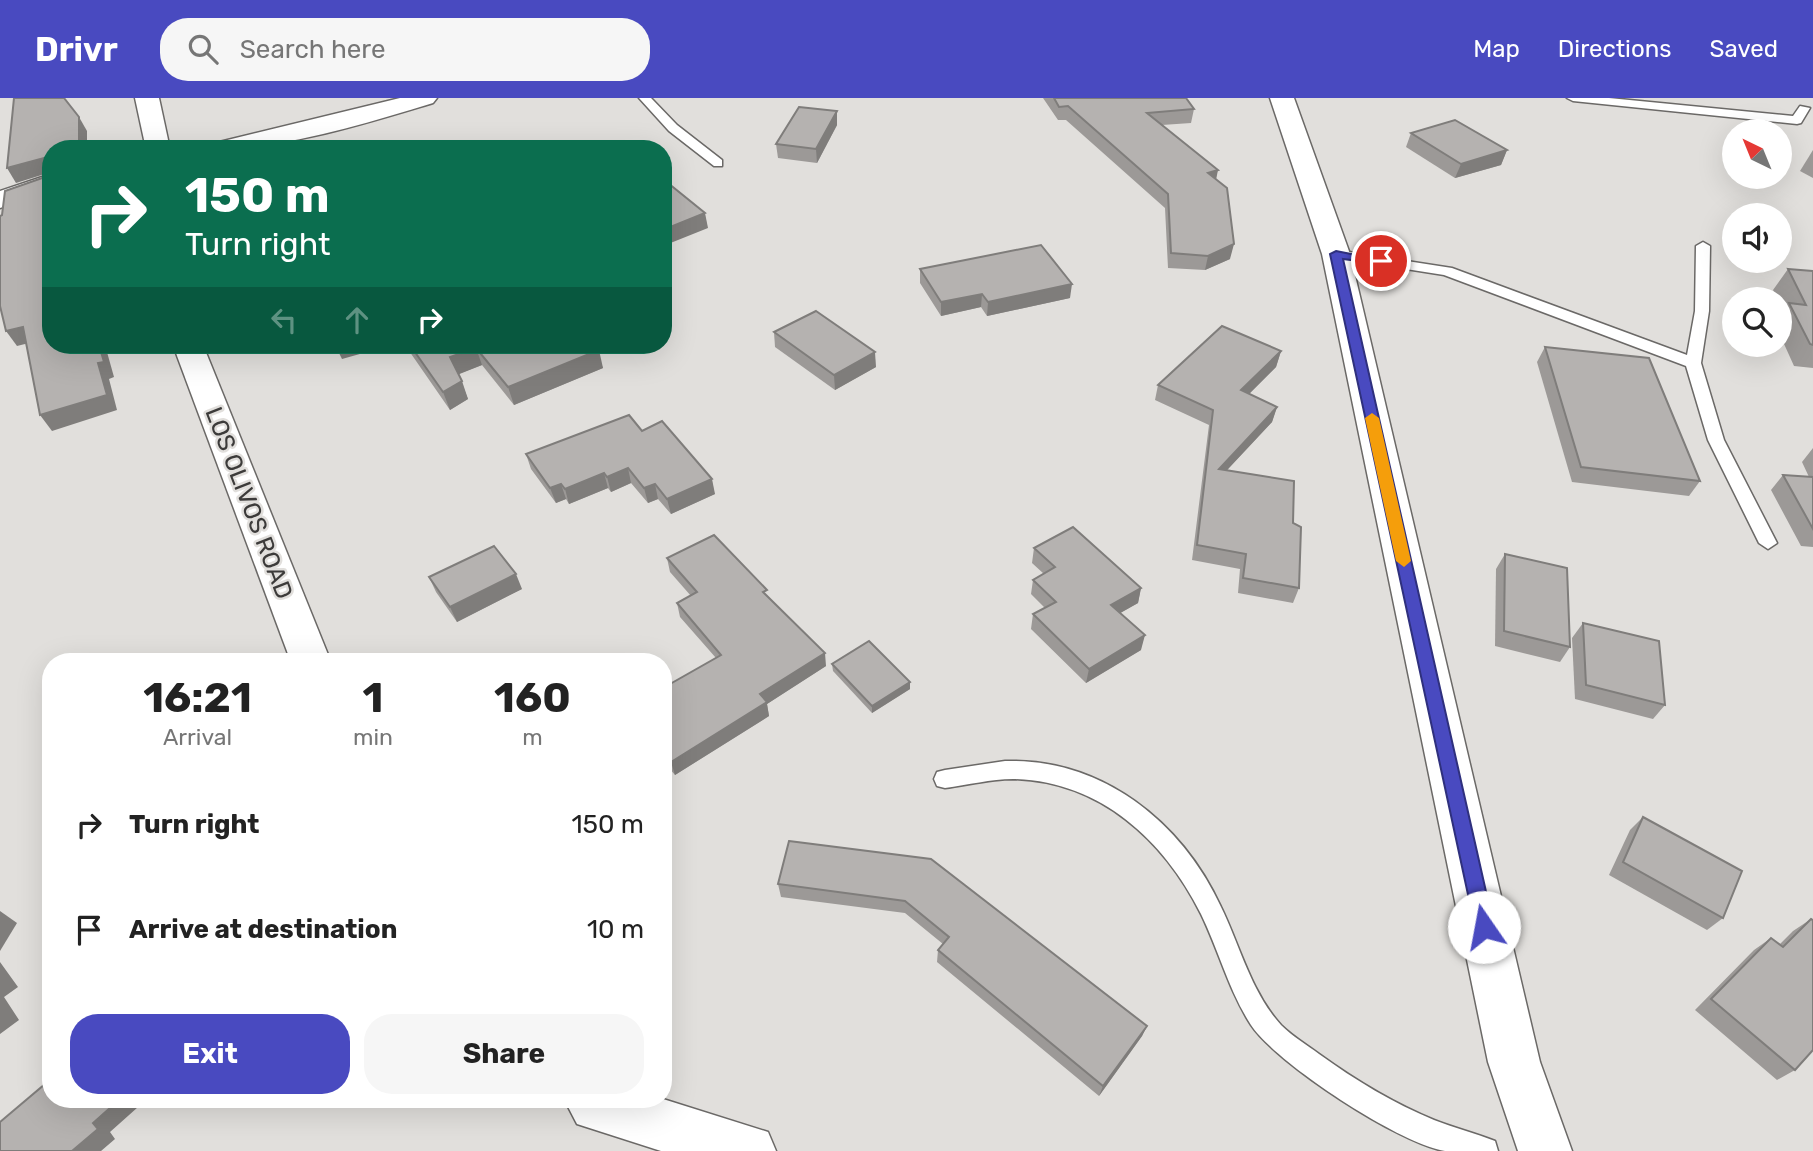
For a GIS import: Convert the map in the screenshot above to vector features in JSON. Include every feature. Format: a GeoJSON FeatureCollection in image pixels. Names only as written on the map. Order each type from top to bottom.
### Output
{"type":"FeatureCollection","features":[{"type":"Feature","properties":{"kind":"street"},"geometry":{"type":"LineString","coordinates":[[147,98],[156,140]]}},
{"type":"Feature","properties":{"kind":"street"},"geometry":{"type":"LineString","coordinates":[[260,140],[357,118],[425,98]]}},
{"type":"Feature","properties":{"kind":"street"},"geometry":{"type":"LineString","coordinates":[[1282,98],[1336,254],[1514,1062],[1545,1151]]}},
{"type":"Feature","properties":{"kind":"street"},"geometry":{"type":"LineString","coordinates":[[0,200],[42,185]]}},
{"type":"Feature","properties":{"kind":"street","name":"LOS OLIVOS ROAD"},"geometry":{"type":"LineString","coordinates":[[191,354],[308,653]]}},
{"type":"Feature","properties":{"kind":"street"},"geometry":{"type":"LineString","coordinates":[[606,1108],[749,1151]]}},
{"type":"Feature","properties":{"kind":"lane"},"geometry":{"type":"LineString","coordinates":[[645,98],[673,128],[718,163]]}},
{"type":"Feature","properties":{"kind":"lane"},"geometry":{"type":"LineString","coordinates":[[1573,98],[1797,120],[1804,108]]}},
{"type":"Feature","properties":{"kind":"lane"},"geometry":{"type":"LineString","coordinates":[[1703,246],[1702,312],[1693,363],[1716,440],[1768,543]]}},
{"type":"Feature","properties":{"kind":"lane"},"geometry":{"type":"LineString","coordinates":[[1336,254],[1447,271],[1693,363]]}},
{"type":"Feature","properties":{"kind":"lane"},"geometry":{"type":"LineString","coordinates":[[946,779],[1014,770],[1084,780],[1127,804],[1170,844],[1193,874],[1212,913],[1239,983],[1272,1034],[1327,1077],[1383,1112],[1485,1151]]}},
{"type":"Feature","properties":{"kind":"building"},"geometry":{"type":"Polygon","coordinates":[[[14,98],[64,98],[79,117],[79,140],[42,140],[42,159],[7,168],[14,98]]]}},
{"type":"Feature","properties":{"kind":"building"},"geometry":{"type":"Polygon","coordinates":[[[1054,98],[1186,98],[1194,109],[1147,113],[1218,170],[1208,173],[1227,188],[1234,244],[1208,256],[1171,253],[1168,194],[1068,106],[1059,107],[1054,98]]]}},
{"type":"Feature","properties":{"kind":"building"},"geometry":{"type":"Polygon","coordinates":[[[799,107],[837,111],[816,149],[776,144],[799,107]]]}},
{"type":"Feature","properties":{"kind":"building"},"geometry":{"type":"Polygon","coordinates":[[[1455,120],[1507,150],[1461,164],[1411,133],[1455,120]]]}},
{"type":"Feature","properties":{"kind":"building"},"geometry":{"type":"Polygon","coordinates":[[[42,178],[42,354],[102,354],[104,362],[98,363],[107,395],[40,415],[23,327],[6,331],[0,306],[0,216],[5,191],[42,178]]]}},
{"type":"Feature","properties":{"kind":"building"},"geometry":{"type":"Polygon","coordinates":[[[672,186],[705,213],[672,226],[672,186]]]}},
{"type":"Feature","properties":{"kind":"building"},"geometry":{"type":"Polygon","coordinates":[[[1041,245],[1072,284],[988,302],[982,294],[941,302],[920,269],[1041,245]]]}},
{"type":"Feature","properties":{"kind":"building"},"geometry":{"type":"Polygon","coordinates":[[[1792,269],[1813,271],[1813,345],[1792,309],[1792,303],[1806,305],[1790,273],[1792,269]]]}},
{"type":"Feature","properties":{"kind":"building"},"geometry":{"type":"Polygon","coordinates":[[[816,311],[875,352],[834,375],[774,332],[816,311]]]}},
{"type":"Feature","properties":{"kind":"building"},"geometry":{"type":"Polygon","coordinates":[[[1222,326],[1281,351],[1241,390],[1277,407],[1219,469],[1294,481],[1293,523],[1301,527],[1299,588],[1243,578],[1246,554],[1197,545],[1213,410],[1158,385],[1222,326]]]}},
{"type":"Feature","properties":{"kind":"building"},"geometry":{"type":"Polygon","coordinates":[[[1545,347],[1649,358],[1700,481],[1581,467],[1545,347]]]}},
{"type":"Feature","properties":{"kind":"building"},"geometry":{"type":"Polygon","coordinates":[[[416,354],[459,354],[450,357],[462,381],[443,392],[416,354]]]}},
{"type":"Feature","properties":{"kind":"building"},"geometry":{"type":"Polygon","coordinates":[[[481,354],[589,354],[508,387],[481,354]]]}},
{"type":"Feature","properties":{"kind":"building"},"geometry":{"type":"Polygon","coordinates":[[[629,415],[642,431],[662,421],[712,479],[667,499],[655,484],[644,488],[628,468],[607,477],[604,473],[565,489],[561,484],[550,488],[526,454],[629,415]]]}},
{"type":"Feature","properties":{"kind":"building"},"geometry":{"type":"Polygon","coordinates":[[[1783,475],[1813,477],[1813,529],[1783,475]]]}},
{"type":"Feature","properties":{"kind":"building"},"geometry":{"type":"Polygon","coordinates":[[[1073,527],[1141,588],[1111,605],[1145,635],[1089,669],[1033,614],[1056,602],[1033,580],[1055,567],[1034,548],[1073,527]]]}},
{"type":"Feature","properties":{"kind":"building"},"geometry":{"type":"Polygon","coordinates":[[[714,535],[767,590],[763,592],[825,653],[760,694],[767,702],[672,761],[672,683],[721,655],[677,603],[697,592],[667,558],[714,535]]]}},
{"type":"Feature","properties":{"kind":"building"},"geometry":{"type":"Polygon","coordinates":[[[494,546],[516,574],[450,607],[429,577],[494,546]]]}},
{"type":"Feature","properties":{"kind":"building"},"geometry":{"type":"Polygon","coordinates":[[[1505,554],[1567,568],[1570,647],[1504,631],[1505,554]]]}},
{"type":"Feature","properties":{"kind":"building"},"geometry":{"type":"Polygon","coordinates":[[[1583,623],[1659,641],[1665,705],[1586,685],[1583,623]]]}},
{"type":"Feature","properties":{"kind":"building"},"geometry":{"type":"Polygon","coordinates":[[[869,641],[910,682],[872,706],[832,664],[869,641]]]}},
{"type":"Feature","properties":{"kind":"building"},"geometry":{"type":"Polygon","coordinates":[[[1643,817],[1742,871],[1723,918],[1623,862],[1643,817]]]}},
{"type":"Feature","properties":{"kind":"building"},"geometry":{"type":"Polygon","coordinates":[[[789,841],[931,859],[1147,1026],[1103,1086],[938,950],[949,937],[905,901],[778,884],[789,841]]]}},
{"type":"Feature","properties":{"kind":"building"},"geometry":{"type":"Polygon","coordinates":[[[1811,919],[1813,1050],[1795,1070],[1711,999],[1771,938],[1783,947],[1811,919]]]}},
{"type":"Feature","properties":{"kind":"building"},"geometry":{"type":"Polygon","coordinates":[[[42,1087],[42,1108],[110,1108],[93,1123],[98,1129],[72,1151],[0,1151],[0,1122],[42,1087]]]}},
{"type":"Feature","properties":{"kind":"slow traffic"},"geometry":{"type":"LineString","coordinates":[[1372,418],[1404,561]]}},
{"type":"Feature","properties":{"kind":"route"},"geometry":{"type":"LineString","coordinates":[[1381,261],[1336,254],[1484,927]]}}]}
